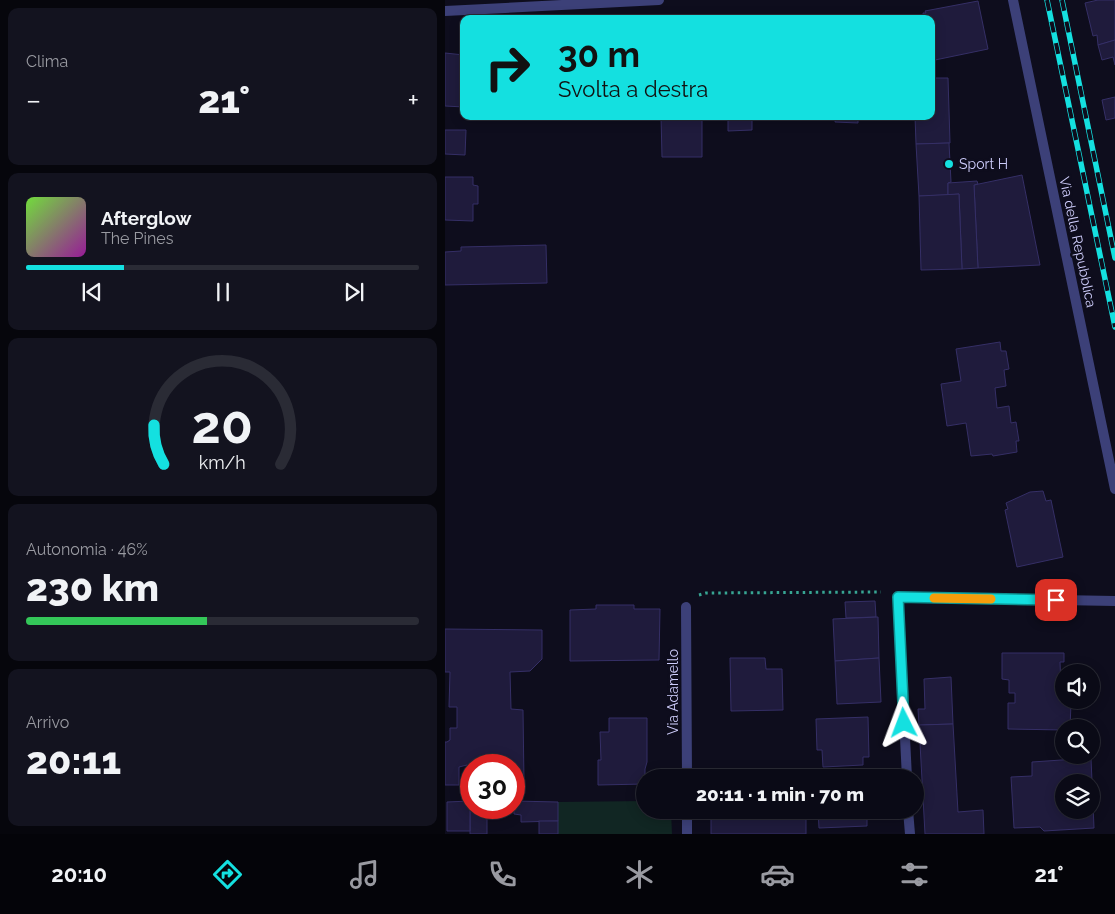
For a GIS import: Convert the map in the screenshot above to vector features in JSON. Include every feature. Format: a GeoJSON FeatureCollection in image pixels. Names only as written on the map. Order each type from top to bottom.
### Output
{"type":"FeatureCollection","features":[{"type":"Feature","properties":{"kind":"street"},"geometry":{"type":"LineString","coordinates":[[445,11],[601,1],[659,0]]}},
{"type":"Feature","properties":{"kind":"street","name":"Via della Repubblica"},"geometry":{"type":"LineString","coordinates":[[1013,0],[1115,489]]}},
{"type":"Feature","properties":{"kind":"street"},"geometry":{"type":"LineString","coordinates":[[907,769],[898,597],[1115,601]]}},
{"type":"Feature","properties":{"kind":"street","name":"Via Adamello"},"geometry":{"type":"LineString","coordinates":[[686,607],[687,769]]}},
{"type":"Feature","properties":{"kind":"street"},"geometry":{"type":"LineString","coordinates":[[687,819],[687,834]]}},
{"type":"Feature","properties":{"kind":"street"},"geometry":{"type":"LineString","coordinates":[[909,819],[910,834]]}},
{"type":"Feature","properties":{"kind":"path"},"geometry":{"type":"LineString","coordinates":[[686,607],[690,600],[697,595],[706,594],[881,592],[898,597]]}},
{"type":"Feature","properties":{"kind":"green space"},"geometry":{"type":"Polygon","coordinates":[[[636,801],[636,819],[671,819],[672,834],[558,834],[558,802],[636,801]]]}},
{"type":"Feature","properties":{"kind":"building"},"geometry":{"type":"Polygon","coordinates":[[[1098,0],[1115,0],[1115,40],[1098,45],[1097,35],[1093,36],[1085,3],[1098,0]]]}},
{"type":"Feature","properties":{"kind":"building"},"geometry":{"type":"Polygon","coordinates":[[[978,1],[988,49],[935,60],[935,15],[923,15],[923,13],[926,13],[925,11],[978,1]]]}},
{"type":"Feature","properties":{"kind":"building"},"geometry":{"type":"Polygon","coordinates":[[[1115,40],[1115,65],[1113,57],[1102,60],[1098,45],[1115,40]]]}},
{"type":"Feature","properties":{"kind":"building"},"geometry":{"type":"Polygon","coordinates":[[[445,53],[460,55],[460,107],[445,106],[445,53]]]}},
{"type":"Feature","properties":{"kind":"building"},"geometry":{"type":"Polygon","coordinates":[[[935,78],[948,78],[950,143],[916,144],[915,120],[935,120],[935,78]]]}},
{"type":"Feature","properties":{"kind":"building"},"geometry":{"type":"Polygon","coordinates":[[[1115,97],[1115,118],[1106,120],[1102,100],[1115,97]]]}},
{"type":"Feature","properties":{"kind":"building"},"geometry":{"type":"Polygon","coordinates":[[[661,120],[702,120],[702,157],[662,157],[661,120]]]}},
{"type":"Feature","properties":{"kind":"building"},"geometry":{"type":"Polygon","coordinates":[[[728,120],[752,120],[752,130],[728,131],[728,120]]]}},
{"type":"Feature","properties":{"kind":"building"},"geometry":{"type":"Polygon","coordinates":[[[835,120],[858,120],[858,123],[835,122],[835,120]]]}},
{"type":"Feature","properties":{"kind":"building"},"geometry":{"type":"Polygon","coordinates":[[[445,130],[466,130],[465,155],[445,154],[445,130]]]}},
{"type":"Feature","properties":{"kind":"building"},"geometry":{"type":"Polygon","coordinates":[[[949,143],[951,182],[948,183],[948,195],[919,196],[916,144],[949,143]]]}},
{"type":"Feature","properties":{"kind":"building"},"geometry":{"type":"Polygon","coordinates":[[[1022,175],[1040,265],[978,268],[974,185],[1022,175]]]}},
{"type":"Feature","properties":{"kind":"building"},"geometry":{"type":"Polygon","coordinates":[[[445,177],[473,177],[473,185],[478,186],[478,204],[473,204],[473,221],[445,220],[445,177]]]}},
{"type":"Feature","properties":{"kind":"building"},"geometry":{"type":"Polygon","coordinates":[[[977,181],[978,184],[974,185],[978,268],[962,269],[959,194],[948,195],[948,183],[977,181]]]}},
{"type":"Feature","properties":{"kind":"building"},"geometry":{"type":"Polygon","coordinates":[[[959,194],[962,269],[921,270],[919,196],[959,194]]]}},
{"type":"Feature","properties":{"kind":"building"},"geometry":{"type":"Polygon","coordinates":[[[546,245],[547,283],[445,285],[445,252],[461,251],[461,247],[546,245]]]}},
{"type":"Feature","properties":{"kind":"building"},"geometry":{"type":"Polygon","coordinates":[[[1000,342],[1001,351],[1006,351],[1009,369],[1004,370],[1006,386],[995,388],[997,408],[1009,406],[1011,423],[1016,422],[1019,441],[1016,441],[1017,452],[993,456],[992,454],[971,456],[966,423],[947,426],[941,384],[961,381],[956,349],[1000,342]]]}},
{"type":"Feature","properties":{"kind":"building"},"geometry":{"type":"Polygon","coordinates":[[[1043,491],[1046,501],[1051,500],[1063,557],[1017,567],[1005,510],[1008,509],[1006,503],[1030,492],[1043,491]]]}},
{"type":"Feature","properties":{"kind":"building"},"geometry":{"type":"Polygon","coordinates":[[[875,601],[876,617],[846,618],[845,602],[875,601]]]}},
{"type":"Feature","properties":{"kind":"building"},"geometry":{"type":"Polygon","coordinates":[[[596,605],[634,605],[634,609],[660,609],[659,660],[570,661],[570,610],[596,609],[596,605]]]}},
{"type":"Feature","properties":{"kind":"building"},"geometry":{"type":"Polygon","coordinates":[[[878,617],[879,658],[835,661],[833,619],[878,617]]]}},
{"type":"Feature","properties":{"kind":"building"},"geometry":{"type":"Polygon","coordinates":[[[445,629],[542,630],[542,659],[530,671],[510,672],[511,709],[523,710],[524,754],[460,754],[459,785],[445,785],[445,742],[450,740],[450,728],[457,728],[457,707],[449,707],[450,672],[445,672],[445,629]]]}},
{"type":"Feature","properties":{"kind":"building"},"geometry":{"type":"Polygon","coordinates":[[[1002,653],[1064,653],[1064,662],[1055,664],[1055,709],[1071,709],[1070,719],[1055,719],[1055,730],[1008,729],[1008,703],[1015,703],[1015,693],[1009,693],[1009,680],[1002,679],[1002,653]]]}},
{"type":"Feature","properties":{"kind":"building"},"geometry":{"type":"Polygon","coordinates":[[[730,658],[765,658],[766,669],[782,669],[783,710],[731,711],[730,658]]]}},
{"type":"Feature","properties":{"kind":"building"},"geometry":{"type":"Polygon","coordinates":[[[879,658],[881,702],[837,704],[835,661],[879,658]]]}},
{"type":"Feature","properties":{"kind":"building"},"geometry":{"type":"Polygon","coordinates":[[[951,677],[953,724],[919,725],[918,709],[925,709],[924,679],[951,677]]]}},
{"type":"Feature","properties":{"kind":"building"},"geometry":{"type":"Polygon","coordinates":[[[868,717],[869,757],[863,757],[863,765],[823,767],[822,750],[817,750],[816,719],[868,717]]]}},
{"type":"Feature","properties":{"kind":"building"},"geometry":{"type":"Polygon","coordinates":[[[609,718],[647,718],[647,762],[645,769],[636,769],[636,784],[598,785],[598,760],[601,760],[600,732],[609,732],[609,718]]]}},
{"type":"Feature","properties":{"kind":"building"},"geometry":{"type":"Polygon","coordinates":[[[953,724],[958,812],[983,810],[984,834],[925,834],[924,769],[921,769],[919,725],[953,724]]]}},
{"type":"Feature","properties":{"kind":"building"},"geometry":{"type":"Polygon","coordinates":[[[1055,760],[1055,764],[1091,764],[1092,774],[1055,774],[1055,819],[1094,819],[1094,828],[1044,831],[1040,827],[1014,828],[1011,777],[1032,776],[1032,762],[1055,760]]]}},
{"type":"Feature","properties":{"kind":"building"},"geometry":{"type":"Polygon","coordinates":[[[460,801],[460,819],[470,819],[470,831],[447,831],[447,802],[460,801]]]}},
{"type":"Feature","properties":{"kind":"building"},"geometry":{"type":"Polygon","coordinates":[[[525,801],[558,802],[558,821],[521,822],[521,819],[525,819],[525,801]]]}},
{"type":"Feature","properties":{"kind":"building"},"geometry":{"type":"Polygon","coordinates":[[[470,819],[487,819],[487,834],[470,834],[470,819]]]}},
{"type":"Feature","properties":{"kind":"building"},"geometry":{"type":"Polygon","coordinates":[[[711,819],[806,819],[806,834],[711,834],[711,819]]]}},
{"type":"Feature","properties":{"kind":"building"},"geometry":{"type":"Polygon","coordinates":[[[818,819],[867,819],[867,826],[819,828],[818,819]]]}},
{"type":"Feature","properties":{"kind":"building"},"geometry":{"type":"Polygon","coordinates":[[[539,821],[558,821],[558,834],[539,834],[539,821]]]}},
{"type":"Feature","properties":{"kind":"railway"},"geometry":{"type":"LineString","coordinates":[[1047,0],[1115,327]]}},
{"type":"Feature","properties":{"kind":"railway"},"geometry":{"type":"LineString","coordinates":[[1062,0],[1115,258]]}},
{"type":"Feature","properties":{"kind":"slow traffic"},"geometry":{"type":"LineString","coordinates":[[934,598],[991,599]]}},
{"type":"Feature","properties":{"kind":"place","name":"Sport H"},"geometry":{"type":"Point","coordinates":[949,164]}},
{"type":"Feature","properties":{"kind":"route"},"geometry":{"type":"LineString","coordinates":[[904,723],[898,597],[1056,600]]}}]}
